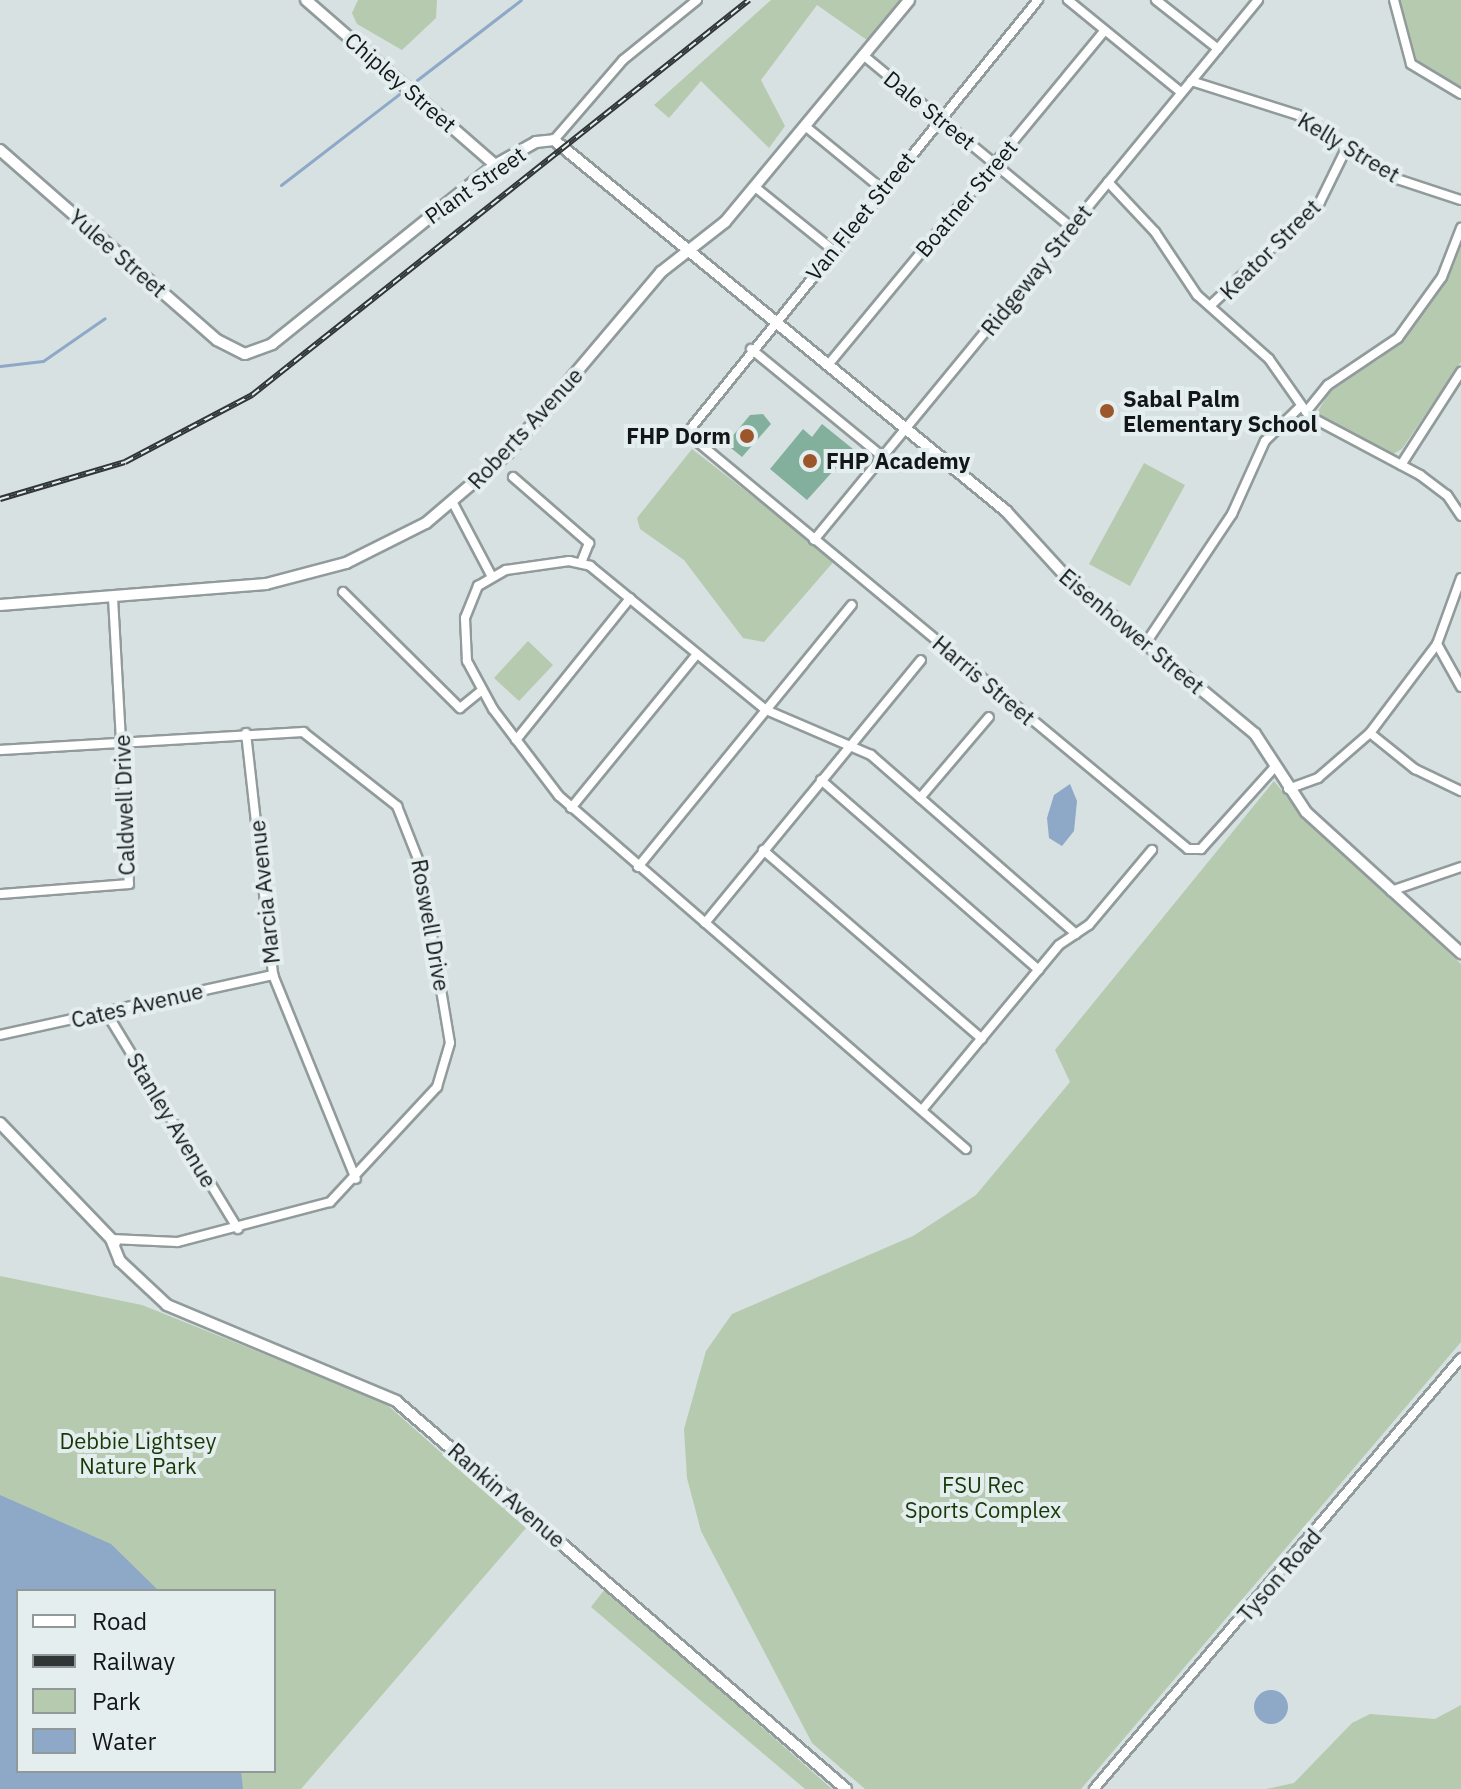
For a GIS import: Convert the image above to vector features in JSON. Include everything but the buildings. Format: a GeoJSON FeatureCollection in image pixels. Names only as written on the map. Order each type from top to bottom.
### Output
{"type":"FeatureCollection","features":[{"type":"Feature","properties":{"kind":"street","name":"Chipley Street"},"geometry":{"type":"LineString","coordinates":[[306,0],[495,165]]}},
{"type":"Feature","properties":{"kind":"street","name":"Plant Street"},"geometry":{"type":"LineString","coordinates":[[239,353],[272,344],[495,165],[536,142],[554,140],[623,60],[697,0]]}},
{"type":"Feature","properties":{"kind":"street","name":"Roberts Avenue"},"geometry":{"type":"LineString","coordinates":[[0,605],[251,587],[316,572],[395,540],[453,503],[508,453],[661,272],[712,235],[909,0]]}},
{"type":"Feature","properties":{"kind":"street","name":"Van Fleet Street"},"geometry":{"type":"LineString","coordinates":[[687,433],[751,349],[1038,0]]}},
{"type":"Feature","properties":{"kind":"street"},"geometry":{"type":"LineString","coordinates":[[1068,0],[1181,92]]}},
{"type":"Feature","properties":{"kind":"street"},"geometry":{"type":"LineString","coordinates":[[1156,0],[1218,49]]}},
{"type":"Feature","properties":{"kind":"street","name":"Ridgeway Street"},"geometry":{"type":"LineString","coordinates":[[814,540],[1258,0]]}},
{"type":"Feature","properties":{"kind":"street"},"geometry":{"type":"LineString","coordinates":[[1394,0],[1411,64],[1461,94]]}},
{"type":"Feature","properties":{"kind":"street","name":"Boatner Street"},"geometry":{"type":"LineString","coordinates":[[828,365],[1104,31]]}},
{"type":"Feature","properties":{"kind":"street","name":"Dale Street"},"geometry":{"type":"LineString","coordinates":[[863,55],[1071,227]]}},
{"type":"Feature","properties":{"kind":"street","name":"Kelly Street"},"geometry":{"type":"LineString","coordinates":[[1191,81],[1298,115],[1397,179],[1461,200]]}},
{"type":"Feature","properties":{"kind":"street"},"geometry":{"type":"LineString","coordinates":[[805,126],[882,189]]}},
{"type":"Feature","properties":{"kind":"street","name":"Eisenhower Street"},"geometry":{"type":"LineString","coordinates":[[554,140],[1006,511],[1069,580],[1255,734],[1287,789],[1391,891],[1461,953]]}},
{"type":"Feature","properties":{"kind":"street","name":"Keator Street"},"geometry":{"type":"LineString","coordinates":[[1210,306],[1320,202],[1347,147]]}},
{"type":"Feature","properties":{"kind":"street","name":"Yulee Street"},"geometry":{"type":"LineString","coordinates":[[0,150],[239,353]]}},
{"type":"Feature","properties":{"kind":"street"},"geometry":{"type":"LineString","coordinates":[[1108,182],[1210,306],[1255,343],[1304,409],[1330,431],[1401,465],[1447,495],[1461,516]]}},
{"type":"Feature","properties":{"kind":"street"},"geometry":{"type":"LineString","coordinates":[[755,187],[833,250]]}},
{"type":"Feature","properties":{"kind":"street"},"geometry":{"type":"LineString","coordinates":[[1146,643],[1232,514],[1265,441],[1328,385],[1398,338],[1442,277],[1461,228]]}},
{"type":"Feature","properties":{"kind":"street"},"geometry":{"type":"LineString","coordinates":[[708,266],[703,252],[712,235]]}},
{"type":"Feature","properties":{"kind":"street"},"geometry":{"type":"LineString","coordinates":[[751,349],[883,457]]}},
{"type":"Feature","properties":{"kind":"street"},"geometry":{"type":"LineString","coordinates":[[1401,465],[1461,372]]}},
{"type":"Feature","properties":{"kind":"street","name":"Harris Street"},"geometry":{"type":"LineString","coordinates":[[687,433],[1188,849],[1201,849],[1274,768]]}},
{"type":"Feature","properties":{"kind":"street"},"geometry":{"type":"LineString","coordinates":[[513,477],[589,543],[581,563]]}},
{"type":"Feature","properties":{"kind":"street"},"geometry":{"type":"LineString","coordinates":[[453,503],[491,575]]}},
{"type":"Feature","properties":{"kind":"street"},"geometry":{"type":"LineString","coordinates":[[966,1149],[571,808],[481,691],[467,661],[463,631],[473,596],[491,575],[544,563],[581,563],[630,598],[766,710],[853,742],[1076,934]]}},
{"type":"Feature","properties":{"kind":"street"},"geometry":{"type":"LineString","coordinates":[[1287,789],[1318,778],[1370,733],[1437,644],[1461,578]]}},
{"type":"Feature","properties":{"kind":"street"},"geometry":{"type":"LineString","coordinates":[[343,592],[460,708],[481,691]]}},
{"type":"Feature","properties":{"kind":"street","name":"Caldwell Drive"},"geometry":{"type":"LineString","coordinates":[[0,894],[129,884],[113,598]]}},
{"type":"Feature","properties":{"kind":"street"},"geometry":{"type":"LineString","coordinates":[[516,740],[630,598]]}},
{"type":"Feature","properties":{"kind":"street"},"geometry":{"type":"LineString","coordinates":[[638,867],[852,605]]}},
{"type":"Feature","properties":{"kind":"street"},"geometry":{"type":"LineString","coordinates":[[1437,644],[1461,687]]}},
{"type":"Feature","properties":{"kind":"street"},"geometry":{"type":"LineString","coordinates":[[571,808],[697,654]]}},
{"type":"Feature","properties":{"kind":"street"},"geometry":{"type":"LineString","coordinates":[[705,923],[921,660]]}},
{"type":"Feature","properties":{"kind":"street"},"geometry":{"type":"LineString","coordinates":[[920,798],[989,717]]}},
{"type":"Feature","properties":{"kind":"street","name":"Roswell Drive"},"geometry":{"type":"LineString","coordinates":[[0,750],[295,730],[315,737],[397,806],[415,839],[450,1053],[437,1087],[356,1179],[330,1202],[238,1229],[158,1244],[111,1239]]}},
{"type":"Feature","properties":{"kind":"street","name":"Marcia Avenue"},"geometry":{"type":"LineString","coordinates":[[246,733],[273,975],[356,1179]]}},
{"type":"Feature","properties":{"kind":"street"},"geometry":{"type":"LineString","coordinates":[[1370,733],[1415,769],[1461,791]]}},
{"type":"Feature","properties":{"kind":"street"},"geometry":{"type":"LineString","coordinates":[[821,780],[1039,970]]}},
{"type":"Feature","properties":{"kind":"street"},"geometry":{"type":"LineString","coordinates":[[763,850],[982,1039]]}},
{"type":"Feature","properties":{"kind":"street"},"geometry":{"type":"LineString","coordinates":[[922,1110],[1039,970],[1152,850]]}},
{"type":"Feature","properties":{"kind":"street"},"geometry":{"type":"LineString","coordinates":[[1391,891],[1461,867]]}},
{"type":"Feature","properties":{"kind":"street","name":"Cates Avenue"},"geometry":{"type":"LineString","coordinates":[[0,1035],[273,975]]}},
{"type":"Feature","properties":{"kind":"street","name":"Stanley Avenue"},"geometry":{"type":"LineString","coordinates":[[106,1012],[238,1229]]}},
{"type":"Feature","properties":{"kind":"street","name":"Rankin Avenue"},"geometry":{"type":"LineString","coordinates":[[0,1123],[111,1239],[129,1268],[167,1305],[396,1401],[846,1789]]}},
{"type":"Feature","properties":{"kind":"street","name":"Tyson Road"},"geometry":{"type":"LineString","coordinates":[[1094,1789],[1461,1358]]}},
{"type":"Feature","properties":{"kind":"green space"},"geometry":{"type":"Polygon","coordinates":[[[358,0],[437,0],[436,18],[402,50],[357,24],[352,13],[358,0]]]}},
{"type":"Feature","properties":{"kind":"green space"},"geometry":{"type":"Polygon","coordinates":[[[771,0],[902,0],[867,40],[817,5],[761,80],[785,126],[769,148],[701,81],[669,118],[654,105],[771,0]]]}},
{"type":"Feature","properties":{"kind":"green space"},"geometry":{"type":"Polygon","coordinates":[[[1399,0],[1461,0],[1461,88],[1415,63],[1399,0]]]}},
{"type":"Feature","properties":{"kind":"green space"},"geometry":{"type":"Polygon","coordinates":[[[1461,237],[1461,362],[1402,449],[1393,454],[1315,416],[1335,383],[1378,360],[1408,331],[1450,271],[1461,237]]]}},
{"type":"Feature","properties":{"kind":"green space"},"geometry":{"type":"Polygon","coordinates":[[[692,449],[835,560],[764,642],[743,638],[684,560],[640,529],[637,518],[692,449]]]}},
{"type":"Feature","properties":{"kind":"green space"},"geometry":{"type":"Polygon","coordinates":[[[1144,463],[1185,485],[1130,586],[1089,564],[1144,463]]]}},
{"type":"Feature","properties":{"kind":"green space"},"geometry":{"type":"Polygon","coordinates":[[[528,641],[553,665],[519,701],[494,678],[528,641]]]}},
{"type":"Feature","properties":{"kind":"green space","name":"FSU Rec Sports Complex"},"geometry":{"type":"Polygon","coordinates":[[[1274,781],[1311,826],[1461,964],[1461,1342],[1081,1789],[865,1789],[812,1743],[701,1531],[687,1478],[684,1429],[706,1351],[732,1314],[913,1236],[976,1195],[1070,1082],[1055,1050],[1274,781]]]}},
{"type":"Feature","properties":{"kind":"green space","name":"Debbie Lightsey Nature Park"},"geometry":{"type":"Polygon","coordinates":[[[0,1276],[142,1305],[384,1402],[526,1528],[301,1789],[0,1789],[0,1276]]]}},
{"type":"Feature","properties":{"kind":"green space"},"geometry":{"type":"Polygon","coordinates":[[[605,1589],[832,1789],[805,1789],[591,1607],[605,1589]]]}},
{"type":"Feature","properties":{"kind":"green space"},"geometry":{"type":"Polygon","coordinates":[[[1461,1705],[1461,1789],[1266,1789],[1294,1783],[1352,1723],[1370,1714],[1435,1719],[1461,1705]]]}},
{"type":"Feature","properties":{"kind":"water"},"geometry":{"type":"Polygon","coordinates":[[[1070,784],[1077,801],[1074,831],[1062,846],[1049,838],[1047,818],[1054,795],[1070,784]]]}},
{"type":"Feature","properties":{"kind":"water"},"geometry":{"type":"Polygon","coordinates":[[[0,1495],[111,1544],[157,1589],[16,1589],[16,1773],[241,1773],[243,1789],[0,1789],[0,1495]]]}},
{"type":"Feature","properties":{"kind":"water"},"geometry":{"type":"Polygon","coordinates":[[[1271,1690],[1283,1695],[1288,1707],[1283,1719],[1271,1724],[1259,1719],[1254,1707],[1259,1695],[1271,1690]]]}},
{"type":"Feature","properties":{"kind":"waterway"},"geometry":{"type":"LineString","coordinates":[[417,80],[521,0]]}},
{"type":"Feature","properties":{"kind":"waterway"},"geometry":{"type":"LineString","coordinates":[[281,185],[399,94]]}},
{"type":"Feature","properties":{"kind":"waterway"},"geometry":{"type":"LineString","coordinates":[[0,366],[43,361],[105,318]]}},
{"type":"Feature","properties":{"kind":"railway"},"geometry":{"type":"LineString","coordinates":[[0,499],[125,462],[252,395],[749,0]]}},
{"type":"Feature","properties":{"kind":"place","name":"Sabal Palm Elementary School"},"geometry":{"type":"Point","coordinates":[1107,411]}},
{"type":"Feature","properties":{"kind":"place","name":"FHP Dorm"},"geometry":{"type":"Point","coordinates":[747,436]}},
{"type":"Feature","properties":{"kind":"place","name":"FHP Academy"},"geometry":{"type":"Point","coordinates":[810,461]}}]}
